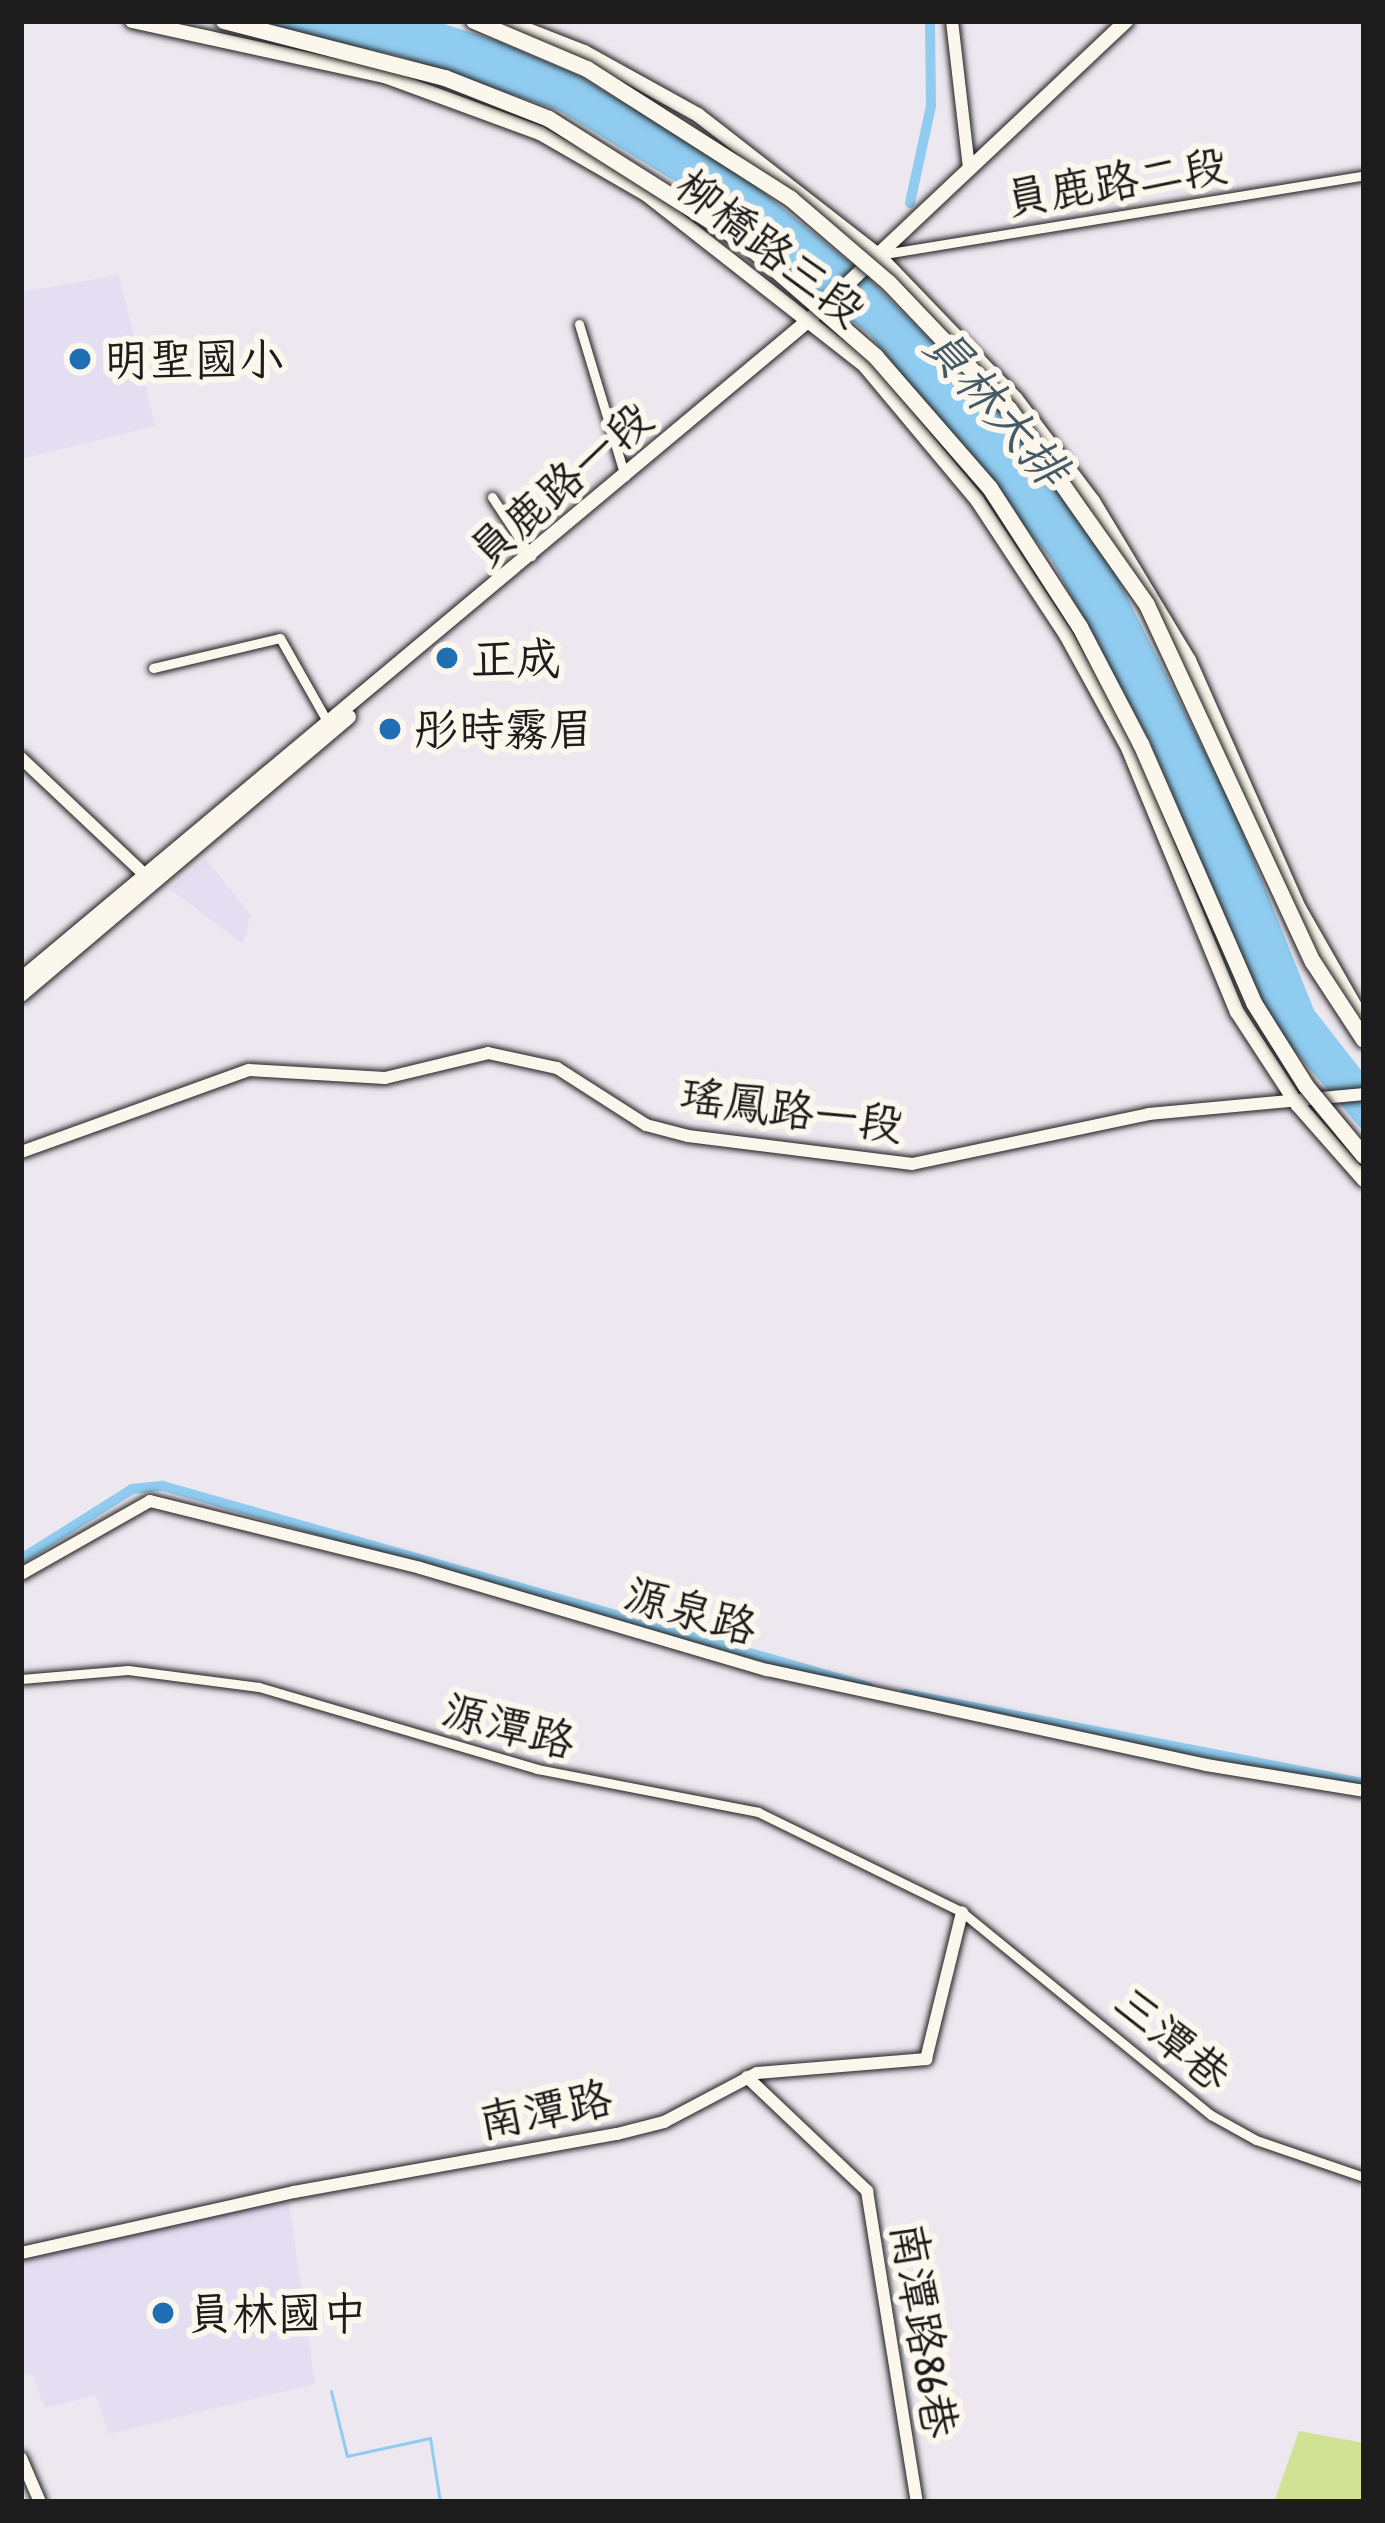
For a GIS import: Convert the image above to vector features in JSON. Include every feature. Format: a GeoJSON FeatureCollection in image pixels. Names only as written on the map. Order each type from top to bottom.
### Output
{"type":"FeatureCollection","features":[{"type":"Feature","properties":{"kind":"highway"},"geometry":{"type":"LineString","coordinates":[[224,21],[423,71],[549,119],[745,243],[876,357],[990,488],[1080,627],[1141,744],[1254,1003],[1306,1086],[1364,1156]]}},
{"type":"Feature","properties":{"kind":"highway"},"geometry":{"type":"LineString","coordinates":[[474,21],[587,69],[791,199],[902,295],[1010,410],[1147,605],[1313,962],[1364,1040]]}},
{"type":"Feature","properties":{"kind":"main road","name":"柳橋路三段"},"geometry":{"type":"LineString","coordinates":[[132,21],[332,62],[490,110],[646,194],[809,320],[920,426],[1066,634],[1129,748],[1210,961],[1298,1104],[1364,1180]]}},
{"type":"Feature","properties":{"kind":"main road","name":"柳橋路三段"},"geometry":{"type":"LineString","coordinates":[[505,21],[584,52],[698,116],[878,255],[1016,399],[1093,501],[1189,660],[1299,908],[1364,1022]]}},
{"type":"Feature","properties":{"kind":"main road","name":"員鹿路一段"},"geometry":{"type":"LineString","coordinates":[[21,995],[809,320],[1126,21]]}},
{"type":"Feature","properties":{"kind":"main road","name":"員鹿路一段"},"geometry":{"type":"LineString","coordinates":[[21,979],[144,874],[359,704]]}},
{"type":"Feature","properties":{"kind":"street"},"geometry":{"type":"LineString","coordinates":[[952,21],[969,166]]}},
{"type":"Feature","properties":{"kind":"street","name":"員鹿路二段"},"geometry":{"type":"LineString","coordinates":[[878,255],[1364,175]]}},
{"type":"Feature","properties":{"kind":"street"},"geometry":{"type":"LineString","coordinates":[[579,324],[625,476]]}},
{"type":"Feature","properties":{"kind":"street"},"geometry":{"type":"LineString","coordinates":[[492,497],[531,556]]}},
{"type":"Feature","properties":{"kind":"street"},"geometry":{"type":"LineString","coordinates":[[154,668],[280,638],[329,724]]}},
{"type":"Feature","properties":{"kind":"street"},"geometry":{"type":"LineString","coordinates":[[21,758],[144,874]]}},
{"type":"Feature","properties":{"kind":"street","name":"瑤鳳路一段"},"geometry":{"type":"LineString","coordinates":[[21,1152],[249,1070],[385,1078],[488,1053],[557,1068],[646,1124],[688,1136],[912,1164],[1149,1114],[1298,1104],[1364,1094]]}},
{"type":"Feature","properties":{"kind":"street","name":"源泉路"},"geometry":{"type":"LineString","coordinates":[[21,1574],[150,1501],[420,1568],[767,1670],[1206,1765],[1364,1791]]}},
{"type":"Feature","properties":{"kind":"street","name":"源潭路"},"geometry":{"type":"LineString","coordinates":[[21,1679],[128,1670],[259,1687],[537,1769],[758,1812],[962,1912]]}},
{"type":"Feature","properties":{"kind":"street","name":"南潭路"},"geometry":{"type":"LineString","coordinates":[[21,2253],[294,2192],[617,2134],[664,2122],[748,2077],[926,2059],[962,1912]]}},
{"type":"Feature","properties":{"kind":"street","name":"三潭巷"},"geometry":{"type":"LineString","coordinates":[[962,1912],[1211,2115],[1256,2140],[1364,2177]]}},
{"type":"Feature","properties":{"kind":"street","name":"南潭路86巷"},"geometry":{"type":"LineString","coordinates":[[748,2077],[867,2191],[917,2502]]}},
{"type":"Feature","properties":{"kind":"street"},"geometry":{"type":"LineString","coordinates":[[21,2458],[40,2502]]}},
{"type":"Feature","properties":{"kind":"shaded area","name":"明聖國小"},"geometry":{"type":"Polygon","coordinates":[[[119,275],[155,426],[21,459],[21,292],[119,275]]]}},
{"type":"Feature","properties":{"kind":"shaded area"},"geometry":{"type":"Polygon","coordinates":[[[206,859],[251,915],[243,944],[170,889],[206,859]]]}},
{"type":"Feature","properties":{"kind":"shaded area","name":"員林國中"},"geometry":{"type":"Polygon","coordinates":[[[288,2196],[315,2384],[109,2434],[96,2395],[45,2408],[32,2374],[21,2375],[21,2253],[288,2196]]]}},
{"type":"Feature","properties":{"kind":"green space"},"geometry":{"type":"Polygon","coordinates":[[[1299,2431],[1364,2443],[1364,2502],[1274,2502],[1299,2431]]]}},
{"type":"Feature","properties":{"kind":"water"},"geometry":{"type":"Polygon","coordinates":[[[242,21],[435,21],[497,41],[579,76],[736,170],[865,275],[1007,416],[1111,565],[1233,808],[1314,1010],[1364,1074],[1364,1132],[1272,1025],[1149,739],[1051,559],[870,335],[676,182],[558,110],[399,56],[242,21]]]}},
{"type":"Feature","properties":{"kind":"waterway"},"geometry":{"type":"LineString","coordinates":[[910,203],[931,106],[930,21]]}},
{"type":"Feature","properties":{"kind":"waterway"},"geometry":{"type":"LineString","coordinates":[[21,1559],[132,1489],[163,1486],[869,1687]]}},
{"type":"Feature","properties":{"kind":"waterway"},"geometry":{"type":"LineString","coordinates":[[905,1694],[1364,1783]]}},
{"type":"Feature","properties":{"kind":"waterway"},"geometry":{"type":"LineString","coordinates":[[331,2391],[347,2456],[430,2438],[440,2502]]}},
{"type":"Feature","properties":{"kind":"place","name":"明聖國小"},"geometry":{"type":"Point","coordinates":[80,359]}},
{"type":"Feature","properties":{"kind":"place","name":"正成"},"geometry":{"type":"Point","coordinates":[447,658]}},
{"type":"Feature","properties":{"kind":"place","name":"彤時霧眉"},"geometry":{"type":"Point","coordinates":[390,729]}},
{"type":"Feature","properties":{"kind":"place","name":"員林國中"},"geometry":{"type":"Point","coordinates":[163,2313]}},
{"type":"Feature","properties":{"kind":"water label","name":"員林大排"},"geometry":{"type":"Point","coordinates":[997,406]}}]}
